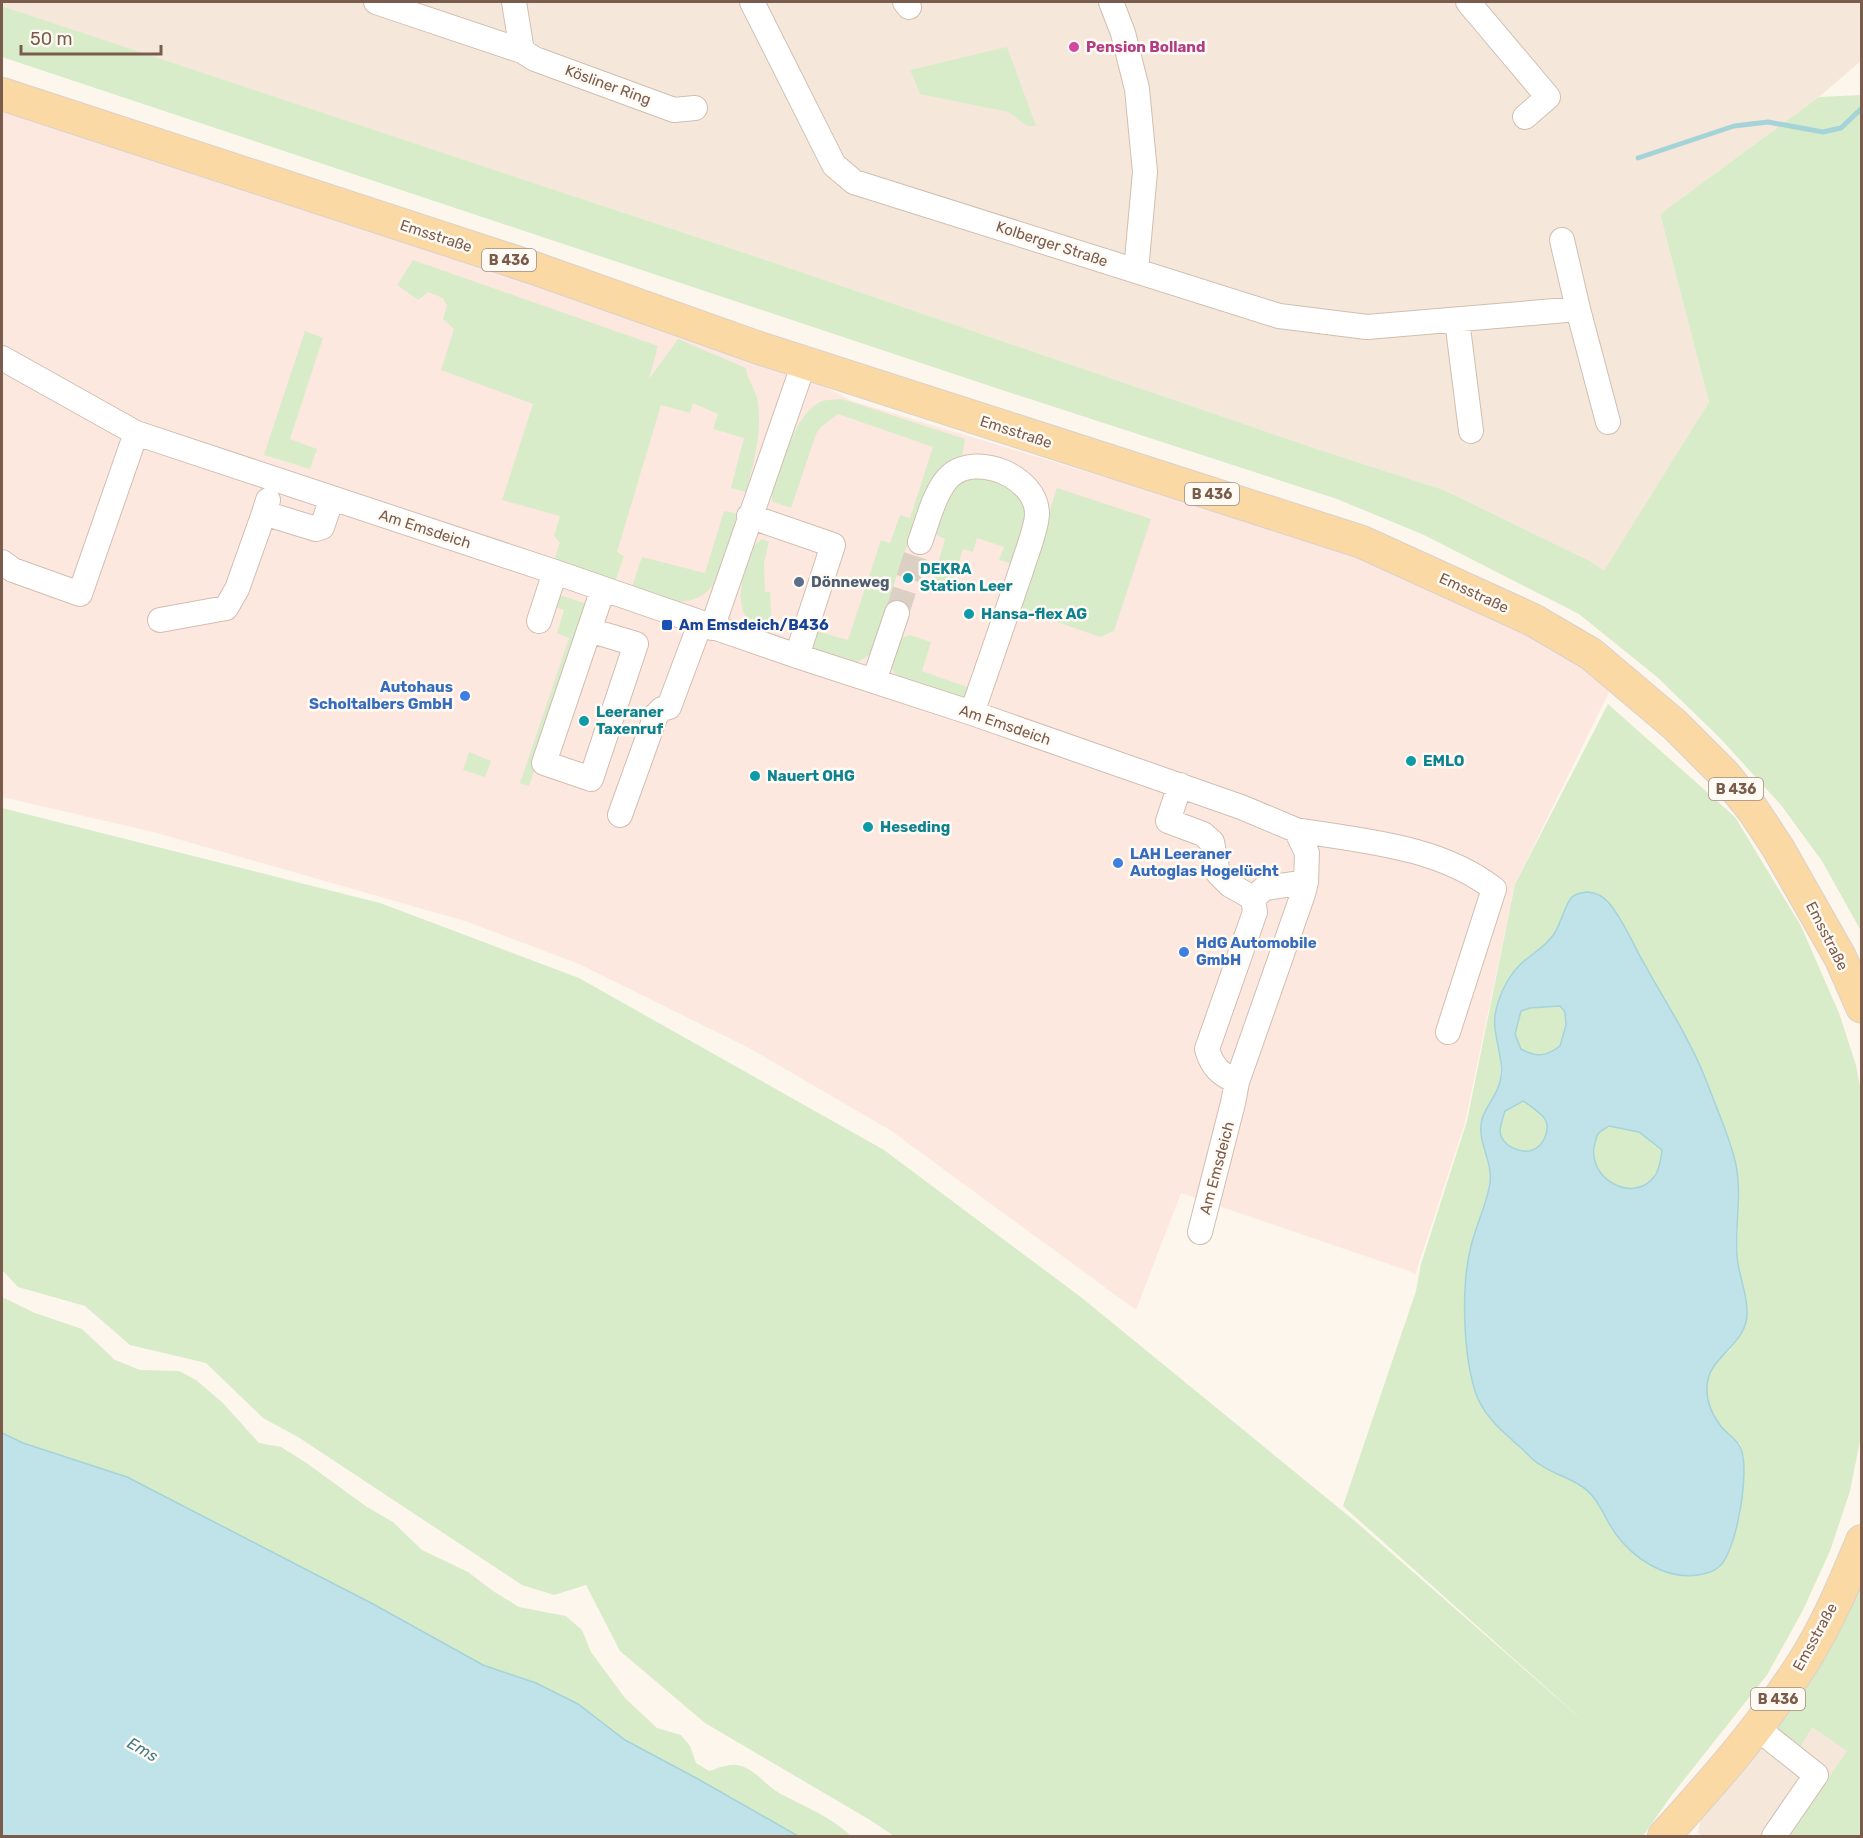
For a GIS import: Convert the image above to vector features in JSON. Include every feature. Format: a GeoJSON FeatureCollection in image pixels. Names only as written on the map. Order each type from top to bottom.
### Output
{"type":"FeatureCollection","features":[{"type":"Feature","properties":{"kind":"main road","name":"Emsstraße"},"geometry":{"type":"LineString","coordinates":[[2,94],[534,268],[804,363],[1362,542],[1533,620],[1591,654],[1675,725],[1724,774],[1753,810],[1813,907],[1840,957],[1862,1007]]}},
{"type":"Feature","properties":{"kind":"main road","name":"Emsstraße"},"geometry":{"type":"LineString","coordinates":[[1675,1833],[1784,1692],[1821,1630],[1862,1541]]}},
{"type":"Feature","properties":{"kind":"street","name":"Kösliner Ring"},"geometry":{"type":"LineString","coordinates":[[376,2],[522,51],[535,59],[674,110],[695,108]]}},
{"type":"Feature","properties":{"kind":"street"},"geometry":{"type":"LineString","coordinates":[[514,2],[522,51]]}},
{"type":"Feature","properties":{"kind":"street","name":"Kolberger Straße"},"geometry":{"type":"LineString","coordinates":[[752,2],[834,165],[854,182],[1279,316],[1367,327],[1578,309]]}},
{"type":"Feature","properties":{"kind":"street"},"geometry":{"type":"LineString","coordinates":[[1111,2],[1123,33],[1138,101],[1145,172],[1136,271]]}},
{"type":"Feature","properties":{"kind":"street"},"geometry":{"type":"LineString","coordinates":[[1468,2],[1548,97],[1525,117]]}},
{"type":"Feature","properties":{"kind":"street"},"geometry":{"type":"LineString","coordinates":[[1562,240],[1608,422]]}},
{"type":"Feature","properties":{"kind":"street"},"geometry":{"type":"LineString","coordinates":[[1457,320],[1471,431]]}},
{"type":"Feature","properties":{"kind":"street","name":"Am Emsdeich"},"geometry":{"type":"LineString","coordinates":[[2,358],[136,434],[972,713],[1241,807],[1296,830],[1401,848],[1477,876],[1494,889],[1448,1032]]}},
{"type":"Feature","properties":{"kind":"street"},"geometry":{"type":"LineString","coordinates":[[620,815],[656,715],[662,709],[669,707],[706,626],[749,516],[804,363]]}},
{"type":"Feature","properties":{"kind":"street"},"geometry":{"type":"LineString","coordinates":[[2,562],[13,570],[81,594],[136,434]]}},
{"type":"Feature","properties":{"kind":"street"},"geometry":{"type":"LineString","coordinates":[[920,542],[940,489],[951,475],[967,467],[995,469],[1018,479],[1033,495],[1037,515],[1027,552],[972,713]]}},
{"type":"Feature","properties":{"kind":"street"},"geometry":{"type":"LineString","coordinates":[[160,620],[226,608],[237,589],[274,479]]}},
{"type":"Feature","properties":{"kind":"street"},"geometry":{"type":"LineString","coordinates":[[264,513],[316,529],[322,527],[333,498]]}},
{"type":"Feature","properties":{"kind":"street"},"geometry":{"type":"LineString","coordinates":[[749,516],[833,545],[797,656]]}},
{"type":"Feature","properties":{"kind":"street"},"geometry":{"type":"LineString","coordinates":[[539,621],[555,572]]}},
{"type":"Feature","properties":{"kind":"street"},"geometry":{"type":"LineString","coordinates":[[589,630],[636,644],[591,780],[544,762],[589,630],[603,589]]}},
{"type":"Feature","properties":{"kind":"street"},"geometry":{"type":"LineString","coordinates":[[874,681],[894,622]]}},
{"type":"Feature","properties":{"kind":"street"},"geometry":{"type":"LineString","coordinates":[[1180,785],[1168,820],[1203,834],[1212,842],[1218,873],[1230,885],[1253,898]]}},
{"type":"Feature","properties":{"kind":"street","name":"Am Emsdeich"},"geometry":{"type":"LineString","coordinates":[[1200,1232],[1237,1082],[1306,882],[1307,853],[1296,830]]}},
{"type":"Feature","properties":{"kind":"street"},"geometry":{"type":"LineString","coordinates":[[1253,898],[1265,888],[1306,882]]}},
{"type":"Feature","properties":{"kind":"street"},"geometry":{"type":"LineString","coordinates":[[1237,1082],[1221,1075],[1210,1062],[1207,1049],[1255,912],[1253,898]]}},
{"type":"Feature","properties":{"kind":"street"},"geometry":{"type":"LineString","coordinates":[[1757,1728],[1816,1775],[1774,1836]]}},
{"type":"Feature","properties":{"kind":"shaded area"},"geometry":{"type":"Polygon","coordinates":[[[2,2],[1861,2],[1862,60],[1819,97],[1660,214],[1709,402],[1605,572],[1590,561],[1444,490],[1317,449],[769,261],[2,6],[2,2]]]}},
{"type":"Feature","properties":{"kind":"shaded area"},"geometry":{"type":"Polygon","coordinates":[[[2,108],[195,175],[436,240],[743,343],[852,401],[1356,553],[1570,656],[1610,690],[1515,884],[1465,1123],[1415,1275],[1181,1193],[1136,1310],[890,1130],[749,1048],[579,964],[468,922],[153,832],[2,797],[2,108]]]}},
{"type":"Feature","properties":{"kind":"shaded area"},"geometry":{"type":"Polygon","coordinates":[[[1849,1592],[1861,1836],[1701,1836],[1698,1832],[1703,1810],[1849,1592]]]}},
{"type":"Feature","properties":{"kind":"green space"},"geometry":{"type":"Polygon","coordinates":[[[2,6],[769,261],[1317,449],[1444,490],[1590,561],[1604,571],[1709,402],[1660,214],[1819,97],[1861,95],[1861,931],[1822,861],[1781,805],[1719,737],[1657,677],[1579,614],[1424,535],[1337,499],[999,389],[2,57],[2,6]]]}},
{"type":"Feature","properties":{"kind":"green space"},"geometry":{"type":"Polygon","coordinates":[[[1007,47],[1036,126],[1027,126],[1008,112],[920,94],[910,70],[1007,47]]]}},
{"type":"Feature","properties":{"kind":"green space"},"geometry":{"type":"Polygon","coordinates":[[[413,260],[658,346],[649,379],[678,339],[746,368],[757,398],[759,426],[746,492],[731,488],[744,438],[713,429],[718,414],[693,403],[690,413],[661,405],[617,552],[624,556],[614,585],[553,563],[560,543],[554,536],[560,516],[502,500],[533,404],[441,370],[454,329],[443,319],[447,306],[443,298],[428,292],[418,300],[397,285],[413,260]]]}},
{"type":"Feature","properties":{"kind":"green space"},"geometry":{"type":"Polygon","coordinates":[[[305,331],[323,338],[290,439],[317,449],[310,469],[264,455],[305,331]]]}},
{"type":"Feature","properties":{"kind":"green space"},"geometry":{"type":"Polygon","coordinates":[[[842,399],[965,439],[962,457],[951,463],[909,539],[871,654],[858,662],[850,663],[814,651],[813,642],[816,631],[848,640],[881,540],[890,543],[900,515],[910,518],[933,447],[838,414],[821,427],[816,434],[791,508],[773,502],[771,495],[789,444],[801,420],[820,402],[842,399]]]}},
{"type":"Feature","properties":{"kind":"green space"},"geometry":{"type":"Polygon","coordinates":[[[989,476],[1016,489],[1032,514],[1015,565],[999,560],[1004,547],[977,538],[973,552],[963,549],[951,588],[933,581],[945,539],[932,533],[951,490],[966,478],[989,476]]]}},
{"type":"Feature","properties":{"kind":"green space"},"geometry":{"type":"Polygon","coordinates":[[[1057,488],[1151,519],[1114,631],[1100,637],[1018,608],[1057,488]]]}},
{"type":"Feature","properties":{"kind":"green space"},"geometry":{"type":"Polygon","coordinates":[[[724,511],[740,514],[725,563],[710,589],[698,598],[683,601],[663,600],[631,590],[642,557],[705,573],[724,511]]]}},
{"type":"Feature","properties":{"kind":"green space"},"geometry":{"type":"Polygon","coordinates":[[[762,539],[769,542],[764,563],[765,592],[770,592],[772,631],[767,634],[750,623],[742,606],[741,596],[743,576],[750,554],[755,544],[762,539]]]}},
{"type":"Feature","properties":{"kind":"green space"},"geometry":{"type":"Polygon","coordinates":[[[556,594],[590,605],[529,786],[520,783],[569,638],[557,633],[564,610],[552,606],[556,594]]]}},
{"type":"Feature","properties":{"kind":"green space"},"geometry":{"type":"Polygon","coordinates":[[[910,635],[931,642],[922,671],[967,687],[972,674],[978,676],[968,694],[963,698],[899,677],[895,673],[891,660],[895,640],[910,635]]]}},
{"type":"Feature","properties":{"kind":"green space"},"geometry":{"type":"Polygon","coordinates":[[[1608,704],[1735,817],[1801,926],[1839,1013],[1856,1065],[1861,1092],[1862,1431],[1850,1491],[1830,1551],[1803,1610],[1767,1675],[1671,1796],[1643,1836],[894,1836],[705,1723],[620,1651],[586,1585],[554,1595],[522,1585],[298,1437],[263,1418],[206,1363],[130,1345],[85,1306],[18,1287],[2,1270],[2,808],[380,903],[579,978],[884,1150],[1082,1298],[1356,1522],[1589,1726],[1343,1506],[1416,1291],[1421,1264],[1467,1121],[1515,884],[1608,704]],[[1578,893],[1568,904],[1564,917],[1554,934],[1543,947],[1521,964],[1494,1021],[1500,1053],[1500,1084],[1482,1119],[1481,1134],[1491,1177],[1470,1249],[1465,1318],[1468,1362],[1502,1432],[1539,1465],[1586,1489],[1595,1499],[1613,1532],[1652,1566],[1686,1576],[1718,1569],[1730,1552],[1740,1516],[1744,1457],[1740,1444],[1719,1425],[1709,1405],[1706,1385],[1711,1367],[1730,1350],[1746,1325],[1747,1312],[1737,1258],[1739,1197],[1737,1170],[1731,1144],[1706,1080],[1622,923],[1608,903],[1594,894],[1578,893]]]}},
{"type":"Feature","properties":{"kind":"green space"},"geometry":{"type":"Polygon","coordinates":[[[469,752],[491,761],[485,777],[463,770],[469,752]]]}},
{"type":"Feature","properties":{"kind":"green space"},"geometry":{"type":"Polygon","coordinates":[[[1559,1006],[1565,1012],[1563,1042],[1560,1048],[1556,1052],[1545,1055],[1521,1049],[1515,1034],[1521,1011],[1530,1008],[1559,1006]]]}},
{"type":"Feature","properties":{"kind":"green space"},"geometry":{"type":"Polygon","coordinates":[[[1523,1101],[1535,1109],[1547,1123],[1545,1138],[1540,1145],[1527,1151],[1508,1145],[1500,1133],[1505,1111],[1523,1101]]]}},
{"type":"Feature","properties":{"kind":"green space"},"geometry":{"type":"Polygon","coordinates":[[[1610,1126],[1639,1132],[1662,1150],[1656,1174],[1645,1185],[1634,1188],[1612,1183],[1603,1176],[1597,1166],[1594,1155],[1596,1137],[1610,1126]]]}},
{"type":"Feature","properties":{"kind":"green space"},"geometry":{"type":"Polygon","coordinates":[[[2,1297],[35,1313],[82,1329],[115,1360],[140,1370],[179,1371],[196,1380],[223,1403],[259,1443],[281,1447],[305,1462],[367,1507],[393,1522],[422,1550],[468,1572],[519,1607],[566,1616],[582,1630],[591,1652],[625,1698],[657,1728],[681,1735],[690,1746],[696,1763],[709,1771],[733,1765],[746,1768],[779,1793],[826,1817],[851,1836],[798,1836],[625,1740],[578,1704],[536,1683],[483,1665],[2,1433],[2,1297]]]}},
{"type":"Feature","properties":{"kind":"green space"},"geometry":{"type":"Polygon","coordinates":[[[1861,1569],[1861,1836],[1788,1836],[1847,1751],[1812,1727],[1801,1746],[1773,1725],[1861,1569]]]}},
{"type":"Feature","properties":{"kind":"water"},"geometry":{"type":"Polygon","coordinates":[[[1587,892],[1601,896],[1614,909],[1682,1029],[1697,1058],[1728,1138],[1738,1176],[1737,1255],[1747,1304],[1746,1323],[1742,1333],[1714,1367],[1709,1376],[1707,1392],[1714,1417],[1741,1449],[1744,1474],[1743,1491],[1732,1544],[1726,1557],[1720,1566],[1698,1575],[1674,1574],[1640,1559],[1622,1542],[1597,1502],[1582,1486],[1536,1462],[1500,1429],[1478,1400],[1468,1357],[1465,1299],[1468,1262],[1490,1183],[1481,1127],[1484,1114],[1499,1087],[1501,1073],[1495,1028],[1496,1010],[1500,996],[1514,971],[1551,938],[1572,897],[1587,892]],[[1560,1006],[1530,1008],[1521,1011],[1515,1034],[1521,1049],[1541,1055],[1560,1046],[1566,1025],[1565,1012],[1560,1006]],[[1523,1101],[1505,1111],[1500,1130],[1506,1143],[1524,1151],[1532,1150],[1540,1145],[1545,1138],[1547,1128],[1547,1123],[1541,1114],[1523,1101]],[[1609,1126],[1596,1138],[1594,1155],[1597,1167],[1603,1176],[1623,1188],[1645,1185],[1654,1177],[1658,1171],[1662,1150],[1639,1132],[1609,1126]]]}},
{"type":"Feature","properties":{"kind":"water","name":"Ems"},"geometry":{"type":"Polygon","coordinates":[[[2,1433],[23,1443],[127,1477],[373,1604],[483,1665],[536,1683],[578,1704],[625,1740],[798,1836],[2,1836],[2,1433]]]}},
{"type":"Feature","properties":{"kind":"waterway"},"geometry":{"type":"LineString","coordinates":[[1638,158],[1734,126],[1768,122],[1823,132],[1841,128],[1862,108]]}},
{"type":"Feature","properties":{"kind":"tunnel"},"geometry":{"type":"LineString","coordinates":[[897,613],[920,542]]}},
{"type":"Feature","properties":{"kind":"place","name":"Pension Bolland"},"geometry":{"type":"Point","coordinates":[1074,47]}},
{"type":"Feature","properties":{"kind":"place","name":"DEKRA Station Leer"},"geometry":{"type":"Point","coordinates":[908,578]}},
{"type":"Feature","properties":{"kind":"place","name":"Dönneweg"},"geometry":{"type":"Point","coordinates":[799,582]}},
{"type":"Feature","properties":{"kind":"place","name":"Hansa-flex AG"},"geometry":{"type":"Point","coordinates":[969,614]}},
{"type":"Feature","properties":{"kind":"place","name":"Am Emsdeich/B436"},"geometry":{"type":"Point","coordinates":[667,625]}},
{"type":"Feature","properties":{"kind":"place","name":"Autohaus Scholtalbers GmbH"},"geometry":{"type":"Point","coordinates":[465,696]}},
{"type":"Feature","properties":{"kind":"place","name":"Leeraner Taxenruf"},"geometry":{"type":"Point","coordinates":[584,721]}},
{"type":"Feature","properties":{"kind":"place","name":"EMLO"},"geometry":{"type":"Point","coordinates":[1411,761]}},
{"type":"Feature","properties":{"kind":"place","name":"Nauert OHG"},"geometry":{"type":"Point","coordinates":[755,776]}},
{"type":"Feature","properties":{"kind":"place","name":"Heseding"},"geometry":{"type":"Point","coordinates":[868,827]}},
{"type":"Feature","properties":{"kind":"place","name":"LAH Leeraner Autoglas Hogelücht"},"geometry":{"type":"Point","coordinates":[1118,863]}},
{"type":"Feature","properties":{"kind":"place","name":"HdG Automobile GmbH"},"geometry":{"type":"Point","coordinates":[1184,952]}}]}
